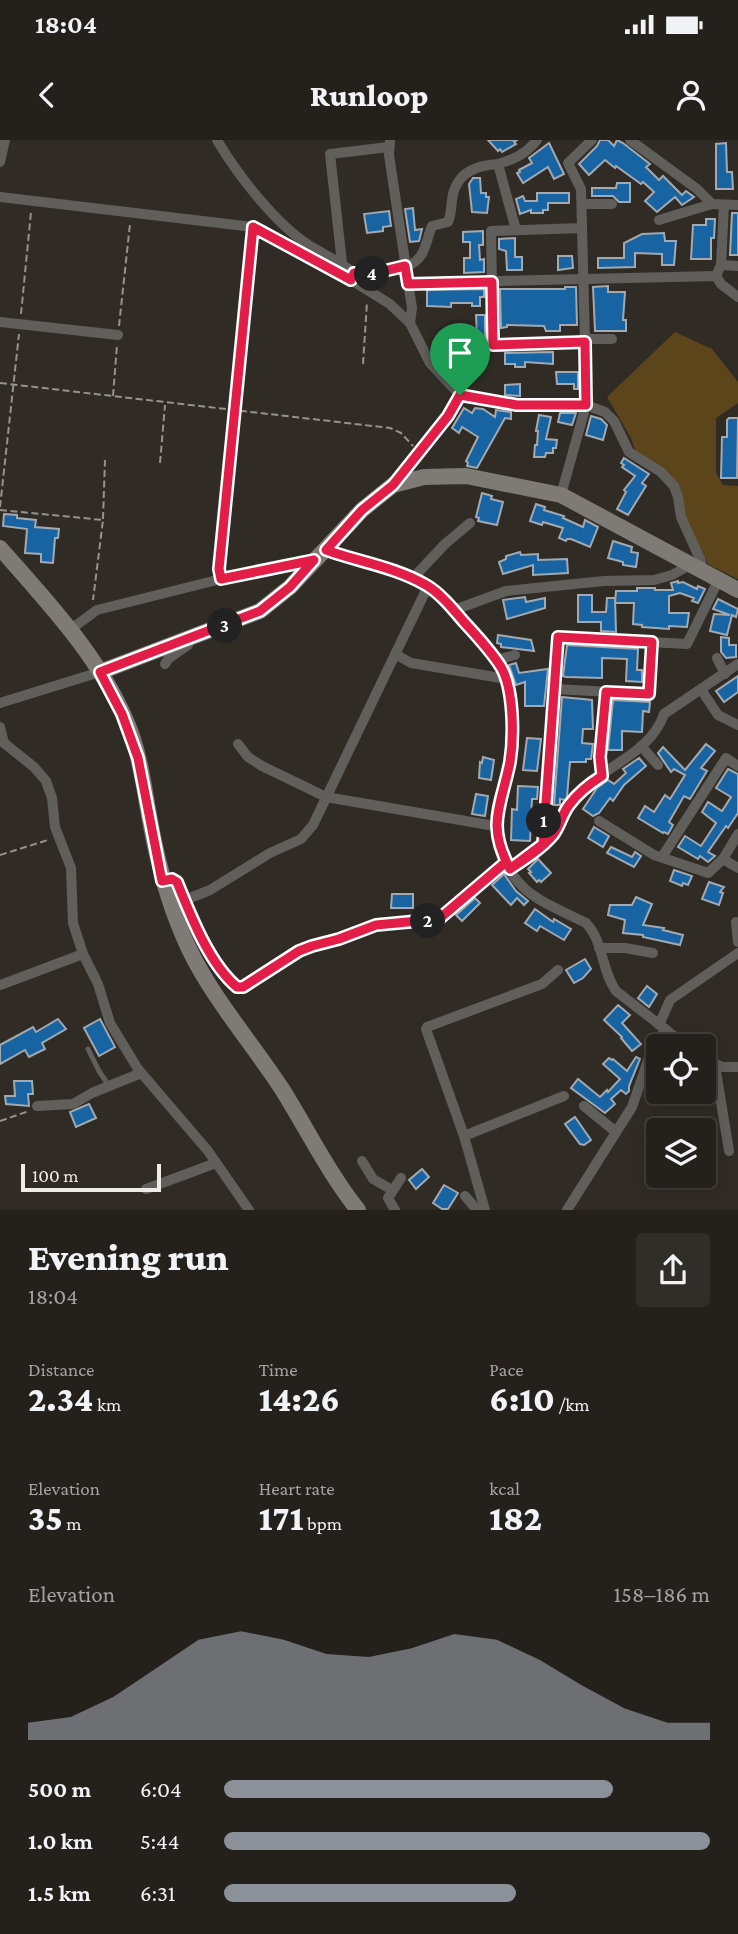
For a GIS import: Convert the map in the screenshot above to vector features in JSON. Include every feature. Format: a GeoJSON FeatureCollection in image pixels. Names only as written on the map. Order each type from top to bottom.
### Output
{"type":"FeatureCollection","features":[{"type":"Feature","properties":{"kind":"street"},"geometry":{"type":"LineString","coordinates":[[0,162],[5,140]]}},
{"type":"Feature","properties":{"kind":"street"},"geometry":{"type":"LineString","coordinates":[[217,140],[277,216],[306,243],[342,263],[352,277]]}},
{"type":"Feature","properties":{"kind":"street"},"geometry":{"type":"LineString","coordinates":[[225,153],[230,140]]}},
{"type":"Feature","properties":{"kind":"street"},"geometry":{"type":"LineString","coordinates":[[352,277],[412,265],[425,252],[432,226],[449,222],[455,188],[464,176],[478,167],[515,159],[528,151],[537,140]]}},
{"type":"Feature","properties":{"kind":"street"},"geometry":{"type":"LineString","coordinates":[[561,495],[586,405],[581,189],[568,163],[592,140]]}},
{"type":"Feature","properties":{"kind":"street"},"geometry":{"type":"LineString","coordinates":[[630,140],[697,189],[712,204]]}},
{"type":"Feature","properties":{"kind":"street"},"geometry":{"type":"LineString","coordinates":[[342,263],[330,154],[389,143],[412,307],[410,323]]}},
{"type":"Feature","properties":{"kind":"street"},"geometry":{"type":"LineString","coordinates":[[498,164],[516,230]]}},
{"type":"Feature","properties":{"kind":"street"},"geometry":{"type":"LineString","coordinates":[[0,197],[253,227],[352,277],[390,304],[410,323],[430,363],[460,395],[517,405],[586,405],[610,416],[629,452],[661,471],[674,486],[681,517],[701,559],[704,573],[687,644],[558,637],[543,844]]}},
{"type":"Feature","properties":{"kind":"street"},"geometry":{"type":"LineString","coordinates":[[582,204],[612,204]]}},
{"type":"Feature","properties":{"kind":"street"},"geometry":{"type":"LineString","coordinates":[[659,220],[712,204],[738,205]]}},
{"type":"Feature","properties":{"kind":"street"},"geometry":{"type":"LineString","coordinates":[[724,205],[719,270],[721,284],[738,297]]}},
{"type":"Feature","properties":{"kind":"street"},"geometry":{"type":"LineString","coordinates":[[582,228],[491,231],[493,345],[612,339]]}},
{"type":"Feature","properties":{"kind":"street"},"geometry":{"type":"LineString","coordinates":[[408,284],[584,279],[719,270],[738,266]]}},
{"type":"Feature","properties":{"kind":"street"},"geometry":{"type":"LineString","coordinates":[[0,322],[118,335]]}},
{"type":"Feature","properties":{"kind":"street"},"geometry":{"type":"LineString","coordinates":[[0,703],[100,672],[260,611],[290,587],[362,510],[393,485],[448,416],[460,395]]}},
{"type":"Feature","properties":{"kind":"street"},"geometry":{"type":"LineString","coordinates":[[393,485],[424,477],[466,477],[561,495],[738,590]]}},
{"type":"Feature","properties":{"kind":"street"},"geometry":{"type":"LineString","coordinates":[[412,579],[444,544],[470,523]]}},
{"type":"Feature","properties":{"kind":"street"},"geometry":{"type":"LineString","coordinates":[[0,548],[71,629],[100,672],[122,714],[138,758],[162,881],[183,936],[214,993],[281,1088],[344,1193],[358,1209]]}},
{"type":"Feature","properties":{"kind":"street"},"geometry":{"type":"LineString","coordinates":[[71,629],[97,610],[320,555],[380,566],[428,586],[454,610],[496,660],[506,679],[512,742],[495,826],[508,866],[523,887],[540,900],[586,923],[595,935],[610,983],[616,991],[671,1034]]}},
{"type":"Feature","properties":{"kind":"street"},"geometry":{"type":"LineString","coordinates":[[454,610],[506,591],[592,582],[654,580],[672,575],[704,573]]}},
{"type":"Feature","properties":{"kind":"street"},"geometry":{"type":"LineString","coordinates":[[185,900],[210,890],[270,853],[301,839],[313,825],[428,586]]}},
{"type":"Feature","properties":{"kind":"street"},"geometry":{"type":"LineString","coordinates":[[165,664],[188,645],[188,639]]}},
{"type":"Feature","properties":{"kind":"street"},"geometry":{"type":"LineString","coordinates":[[555,689],[649,694],[652,642]]}},
{"type":"Feature","properties":{"kind":"street"},"geometry":{"type":"LineString","coordinates":[[395,654],[411,663],[506,679]]}},
{"type":"Feature","properties":{"kind":"street"},"geometry":{"type":"LineString","coordinates":[[496,660],[515,655]]}},
{"type":"Feature","properties":{"kind":"street"},"geometry":{"type":"LineString","coordinates":[[717,658],[725,674]]}},
{"type":"Feature","properties":{"kind":"street"},"geometry":{"type":"LineString","coordinates":[[162,881],[174,879],[209,950],[228,978],[240,988],[299,951],[312,946],[376,925],[439,919],[508,866],[543,844],[553,834],[568,806],[586,786],[641,746],[660,727],[664,714],[702,691],[738,664]]}},
{"type":"Feature","properties":{"kind":"street"},"geometry":{"type":"LineString","coordinates":[[702,691],[718,715],[738,725]]}},
{"type":"Feature","properties":{"kind":"street"},"geometry":{"type":"LineString","coordinates":[[602,776],[600,757],[606,692]]}},
{"type":"Feature","properties":{"kind":"street"},"geometry":{"type":"LineString","coordinates":[[0,727],[4,743],[34,767],[46,781],[59,836],[71,867],[73,923],[83,954],[98,984],[110,1023],[141,1073],[208,1151],[249,1209]]}},
{"type":"Feature","properties":{"kind":"street"},"geometry":{"type":"LineString","coordinates":[[238,744],[248,757],[262,766],[326,797],[495,826]]}},
{"type":"Feature","properties":{"kind":"street"},"geometry":{"type":"LineString","coordinates":[[641,746],[658,765]]}},
{"type":"Feature","properties":{"kind":"street"},"geometry":{"type":"LineString","coordinates":[[662,857],[726,758],[738,766]]}},
{"type":"Feature","properties":{"kind":"street"},"geometry":{"type":"LineString","coordinates":[[600,821],[654,855],[708,873],[723,859],[738,834]]}},
{"type":"Feature","properties":{"kind":"street"},"geometry":{"type":"LineString","coordinates":[[723,859],[738,868]]}},
{"type":"Feature","properties":{"kind":"street"},"geometry":{"type":"LineString","coordinates":[[736,922],[738,942]]}},
{"type":"Feature","properties":{"kind":"street"},"geometry":{"type":"LineString","coordinates":[[600,948],[625,948],[653,953]]}},
{"type":"Feature","properties":{"kind":"street"},"geometry":{"type":"LineString","coordinates":[[568,1209],[632,1107],[670,1000],[738,953]]}},
{"type":"Feature","properties":{"kind":"street"},"geometry":{"type":"LineString","coordinates":[[0,985],[83,954]]}},
{"type":"Feature","properties":{"kind":"street"},"geometry":{"type":"LineString","coordinates":[[485,1209],[464,1136],[425,1030],[542,984],[558,970]]}},
{"type":"Feature","properties":{"kind":"street"},"geometry":{"type":"LineString","coordinates":[[716,1065],[738,1067]]}},
{"type":"Feature","properties":{"kind":"street"},"geometry":{"type":"LineString","coordinates":[[716,1071],[729,1152]]}},
{"type":"Feature","properties":{"kind":"street"},"geometry":{"type":"LineString","coordinates":[[37,1106],[73,1104],[141,1073]]}},
{"type":"Feature","properties":{"kind":"street"},"geometry":{"type":"LineString","coordinates":[[464,1136],[564,1096]]}},
{"type":"Feature","properties":{"kind":"street"},"geometry":{"type":"LineString","coordinates":[[584,1106],[616,1132]]}},
{"type":"Feature","properties":{"kind":"street"},"geometry":{"type":"LineString","coordinates":[[362,1161],[373,1179],[392,1190]]}},
{"type":"Feature","properties":{"kind":"street"},"geometry":{"type":"LineString","coordinates":[[146,1189],[216,1163]]}},
{"type":"Feature","properties":{"kind":"street"},"geometry":{"type":"LineString","coordinates":[[395,1209],[389,1201],[392,1190],[401,1178]]}},
{"type":"Feature","properties":{"kind":"street"},"geometry":{"type":"LineString","coordinates":[[465,1196],[477,1209]]}},
{"type":"Feature","properties":{"kind":"lane"},"geometry":{"type":"LineString","coordinates":[[88,1049],[109,1086]]}},
{"type":"Feature","properties":{"kind":"path"},"geometry":{"type":"LineString","coordinates":[[32,201],[0,508],[103,520]]}},
{"type":"Feature","properties":{"kind":"path"},"geometry":{"type":"LineString","coordinates":[[113,397],[131,212]]}},
{"type":"Feature","properties":{"kind":"path"},"geometry":{"type":"LineString","coordinates":[[221,579],[219,569],[253,227]]}},
{"type":"Feature","properties":{"kind":"path"},"geometry":{"type":"LineString","coordinates":[[363,364],[371,292]]}},
{"type":"Feature","properties":{"kind":"path"},"geometry":{"type":"LineString","coordinates":[[0,383],[390,428],[401,433],[420,452]]}},
{"type":"Feature","properties":{"kind":"path"},"geometry":{"type":"LineString","coordinates":[[160,463],[165,403]]}},
{"type":"Feature","properties":{"kind":"path"},"geometry":{"type":"LineString","coordinates":[[91,614],[103,520],[105,460]]}},
{"type":"Feature","properties":{"kind":"path"},"geometry":{"type":"LineString","coordinates":[[0,855],[59,836]]}},
{"type":"Feature","properties":{"kind":"path"},"geometry":{"type":"LineString","coordinates":[[0,1121],[23,1114],[37,1106]]}},
{"type":"Feature","properties":{"kind":"shaded area"},"geometry":{"type":"Polygon","coordinates":[[[675,332],[712,349],[738,382],[738,403],[716,418],[716,473],[723,485],[738,486],[738,579],[708,564],[685,517],[682,493],[670,474],[636,452],[631,438],[607,397],[675,332]]]}},
{"type":"Feature","properties":{"kind":"building"},"geometry":{"type":"Polygon","coordinates":[[[488,140],[517,140],[514,142],[516,144],[502,152],[488,140]]]}},
{"type":"Feature","properties":{"kind":"building"},"geometry":{"type":"Polygon","coordinates":[[[600,140],[608,140],[614,146],[617,140],[623,143],[650,164],[646,167],[659,180],[663,176],[682,195],[686,191],[694,197],[682,205],[675,197],[657,212],[645,201],[654,192],[643,182],[641,184],[605,160],[589,175],[579,164],[600,140]]]}},
{"type":"Feature","properties":{"kind":"building"},"geometry":{"type":"Polygon","coordinates":[[[549,143],[564,174],[554,179],[548,167],[523,183],[517,173],[532,163],[529,158],[549,143]]]}},
{"type":"Feature","properties":{"kind":"building"},"geometry":{"type":"Polygon","coordinates":[[[726,143],[727,172],[732,172],[733,189],[716,189],[716,144],[726,143]]]}},
{"type":"Feature","properties":{"kind":"building"},"geometry":{"type":"Polygon","coordinates":[[[473,178],[480,178],[481,193],[486,193],[486,197],[489,197],[487,213],[472,212],[469,184],[473,178]]]}},
{"type":"Feature","properties":{"kind":"building"},"geometry":{"type":"Polygon","coordinates":[[[617,183],[630,183],[630,202],[619,202],[613,196],[592,196],[592,188],[616,188],[617,183]]]}},
{"type":"Feature","properties":{"kind":"building"},"geometry":{"type":"Polygon","coordinates":[[[537,193],[569,193],[569,203],[548,203],[548,210],[543,210],[543,213],[531,213],[531,210],[520,214],[516,199],[523,196],[525,201],[537,201],[537,193]]]}},
{"type":"Feature","properties":{"kind":"building"},"geometry":{"type":"Polygon","coordinates":[[[413,208],[415,230],[422,229],[419,241],[410,242],[405,209],[413,208]]]}},
{"type":"Feature","properties":{"kind":"building"},"geometry":{"type":"Polygon","coordinates":[[[389,211],[391,226],[383,227],[383,231],[367,233],[364,214],[389,211]]]}},
{"type":"Feature","properties":{"kind":"building"},"geometry":{"type":"Polygon","coordinates":[[[732,213],[738,213],[738,255],[730,255],[732,213]]]}},
{"type":"Feature","properties":{"kind":"building"},"geometry":{"type":"Polygon","coordinates":[[[706,219],[715,219],[711,259],[691,259],[693,225],[706,225],[706,219]]]}},
{"type":"Feature","properties":{"kind":"building"},"geometry":{"type":"Polygon","coordinates":[[[483,231],[483,245],[479,245],[480,260],[484,259],[484,272],[464,273],[464,258],[470,258],[470,242],[463,242],[463,232],[483,231]]]}},
{"type":"Feature","properties":{"kind":"building"},"geometry":{"type":"Polygon","coordinates":[[[664,233],[665,241],[676,241],[674,265],[662,265],[662,254],[635,253],[635,267],[598,268],[598,258],[624,258],[624,243],[642,234],[664,233]]]}},
{"type":"Feature","properties":{"kind":"building"},"geometry":{"type":"Polygon","coordinates":[[[515,238],[515,257],[522,257],[522,270],[507,270],[506,251],[499,249],[499,239],[515,238]]]}},
{"type":"Feature","properties":{"kind":"building"},"geometry":{"type":"Polygon","coordinates":[[[558,256],[572,256],[573,268],[558,270],[558,256]]]}},
{"type":"Feature","properties":{"kind":"building"},"geometry":{"type":"Polygon","coordinates":[[[608,286],[608,292],[625,292],[623,320],[626,320],[626,331],[595,331],[593,287],[608,286]]]}},
{"type":"Feature","properties":{"kind":"building"},"geometry":{"type":"Polygon","coordinates":[[[576,287],[577,325],[560,325],[560,331],[546,331],[544,326],[507,325],[501,328],[500,289],[576,287]]]}},
{"type":"Feature","properties":{"kind":"building"},"geometry":{"type":"Polygon","coordinates":[[[484,289],[480,306],[472,306],[472,303],[451,303],[451,307],[427,306],[427,290],[484,289]]]}},
{"type":"Feature","properties":{"kind":"building"},"geometry":{"type":"Polygon","coordinates":[[[476,315],[485,315],[485,337],[477,337],[476,315]]]}},
{"type":"Feature","properties":{"kind":"building"},"geometry":{"type":"Polygon","coordinates":[[[553,352],[553,364],[525,362],[525,367],[515,367],[515,364],[505,364],[505,353],[553,352]]]}},
{"type":"Feature","properties":{"kind":"building"},"geometry":{"type":"Polygon","coordinates":[[[556,372],[578,372],[578,389],[574,389],[574,384],[557,384],[556,372]]]}},
{"type":"Feature","properties":{"kind":"building"},"geometry":{"type":"Polygon","coordinates":[[[520,384],[520,396],[505,395],[505,385],[520,384]]]}},
{"type":"Feature","properties":{"kind":"building"},"geometry":{"type":"Polygon","coordinates":[[[464,408],[472,413],[475,408],[483,409],[495,417],[496,410],[511,412],[511,419],[505,418],[477,468],[467,466],[466,461],[478,437],[462,427],[459,433],[452,428],[464,408]]]}},
{"type":"Feature","properties":{"kind":"building"},"geometry":{"type":"Polygon","coordinates":[[[560,413],[576,413],[572,425],[558,422],[560,413]]]}},
{"type":"Feature","properties":{"kind":"building"},"geometry":{"type":"Polygon","coordinates":[[[539,415],[551,417],[546,439],[557,440],[553,453],[546,453],[545,457],[534,457],[539,415]]]}},
{"type":"Feature","properties":{"kind":"building"},"geometry":{"type":"Polygon","coordinates":[[[591,416],[601,419],[607,425],[603,440],[586,435],[591,416]]]}},
{"type":"Feature","properties":{"kind":"building"},"geometry":{"type":"Polygon","coordinates":[[[729,418],[738,418],[737,478],[721,478],[722,437],[727,437],[729,418]]]}},
{"type":"Feature","properties":{"kind":"building"},"geometry":{"type":"Polygon","coordinates":[[[624,458],[649,474],[642,483],[646,486],[628,515],[617,509],[626,492],[624,490],[635,476],[622,467],[624,458]]]}},
{"type":"Feature","properties":{"kind":"building"},"geometry":{"type":"Polygon","coordinates":[[[482,493],[503,502],[497,525],[478,521],[479,518],[476,517],[482,493]]]}},
{"type":"Feature","properties":{"kind":"building"},"geometry":{"type":"Polygon","coordinates":[[[536,504],[583,527],[585,520],[598,527],[590,547],[571,539],[566,541],[559,538],[563,528],[530,521],[536,504]]]}},
{"type":"Feature","properties":{"kind":"building"},"geometry":{"type":"Polygon","coordinates":[[[4,514],[36,520],[35,527],[59,529],[58,538],[55,538],[53,563],[41,562],[41,554],[25,553],[27,529],[3,526],[4,514]]]}},
{"type":"Feature","properties":{"kind":"building"},"geometry":{"type":"Polygon","coordinates":[[[613,541],[632,547],[631,552],[638,553],[636,567],[608,558],[613,541]]]}},
{"type":"Feature","properties":{"kind":"building"},"geometry":{"type":"Polygon","coordinates":[[[520,552],[521,555],[538,554],[538,560],[567,559],[568,573],[533,575],[533,565],[503,574],[499,562],[506,559],[506,556],[520,552]]]}},
{"type":"Feature","properties":{"kind":"building"},"geometry":{"type":"Polygon","coordinates":[[[678,581],[697,589],[698,586],[705,589],[698,603],[692,601],[694,598],[680,593],[669,596],[669,613],[689,613],[687,627],[669,626],[669,629],[633,624],[634,603],[615,603],[616,591],[637,591],[637,588],[673,590],[671,583],[678,581]]]}},
{"type":"Feature","properties":{"kind":"building"},"geometry":{"type":"Polygon","coordinates":[[[578,595],[592,595],[592,612],[606,612],[607,598],[615,598],[616,632],[601,631],[601,622],[578,622],[578,595]]]}},
{"type":"Feature","properties":{"kind":"building"},"geometry":{"type":"Polygon","coordinates":[[[525,597],[526,602],[545,598],[545,608],[507,619],[503,600],[525,597]]]}},
{"type":"Feature","properties":{"kind":"building"},"geometry":{"type":"Polygon","coordinates":[[[718,599],[738,609],[736,617],[732,615],[727,635],[710,631],[714,614],[730,615],[713,609],[718,599]]]}},
{"type":"Feature","properties":{"kind":"building"},"geometry":{"type":"Polygon","coordinates":[[[498,635],[531,640],[534,651],[501,647],[501,644],[497,643],[498,635]]]}},
{"type":"Feature","properties":{"kind":"building"},"geometry":{"type":"Polygon","coordinates":[[[721,637],[729,638],[729,645],[736,645],[736,657],[726,658],[721,652],[721,637]]]}},
{"type":"Feature","properties":{"kind":"building"},"geometry":{"type":"Polygon","coordinates":[[[567,645],[638,649],[637,670],[642,670],[642,682],[626,681],[627,659],[602,658],[602,678],[563,676],[567,645]]]}},
{"type":"Feature","properties":{"kind":"building"},"geometry":{"type":"Polygon","coordinates":[[[516,663],[519,673],[548,669],[544,706],[525,706],[525,682],[516,685],[509,665],[516,663]]]}},
{"type":"Feature","properties":{"kind":"building"},"geometry":{"type":"Polygon","coordinates":[[[738,676],[738,692],[724,702],[716,691],[738,676]]]}},
{"type":"Feature","properties":{"kind":"building"},"geometry":{"type":"Polygon","coordinates":[[[562,697],[592,700],[593,729],[583,729],[582,743],[593,744],[591,759],[586,759],[586,762],[570,762],[567,797],[565,800],[560,799],[560,805],[554,805],[562,697]]]}},
{"type":"Feature","properties":{"kind":"building"},"geometry":{"type":"Polygon","coordinates":[[[613,700],[650,702],[649,712],[643,711],[642,732],[622,731],[622,750],[608,750],[613,700]]]}},
{"type":"Feature","properties":{"kind":"building"},"geometry":{"type":"Polygon","coordinates":[[[527,738],[541,739],[537,771],[523,770],[527,738]]]}},
{"type":"Feature","properties":{"kind":"building"},"geometry":{"type":"Polygon","coordinates":[[[706,744],[715,751],[701,768],[707,771],[690,799],[684,796],[669,822],[673,825],[668,834],[638,818],[645,806],[654,812],[665,795],[670,799],[685,775],[674,769],[671,772],[658,753],[663,747],[685,770],[706,744]]]}},
{"type":"Feature","properties":{"kind":"building"},"geometry":{"type":"Polygon","coordinates":[[[483,757],[494,760],[491,780],[479,778],[483,757]]]}},
{"type":"Feature","properties":{"kind":"building"},"geometry":{"type":"Polygon","coordinates":[[[639,758],[646,766],[624,785],[613,801],[610,798],[599,813],[593,816],[583,809],[597,788],[608,780],[614,784],[626,773],[623,769],[639,758]]]}},
{"type":"Feature","properties":{"kind":"building"},"geometry":{"type":"Polygon","coordinates":[[[728,769],[738,774],[738,813],[708,852],[715,856],[708,862],[678,847],[685,836],[701,846],[716,823],[702,812],[708,802],[722,811],[731,797],[716,788],[728,769]]]}},
{"type":"Feature","properties":{"kind":"building"},"geometry":{"type":"Polygon","coordinates":[[[518,786],[538,787],[537,799],[532,799],[530,841],[511,840],[512,809],[517,810],[518,786]]]}},
{"type":"Feature","properties":{"kind":"building"},"geometry":{"type":"Polygon","coordinates":[[[476,794],[488,796],[485,816],[472,814],[476,794]]]}},
{"type":"Feature","properties":{"kind":"building"},"geometry":{"type":"Polygon","coordinates":[[[594,827],[609,836],[603,847],[588,838],[594,827]]]}},
{"type":"Feature","properties":{"kind":"building"},"geometry":{"type":"Polygon","coordinates":[[[611,847],[632,857],[635,852],[641,856],[634,867],[607,853],[611,847]]]}},
{"type":"Feature","properties":{"kind":"building"},"geometry":{"type":"Polygon","coordinates":[[[538,859],[551,873],[541,882],[537,882],[528,869],[538,859]]]}},
{"type":"Feature","properties":{"kind":"building"},"geometry":{"type":"Polygon","coordinates":[[[674,870],[692,876],[688,885],[683,883],[682,886],[670,881],[674,870]]]}},
{"type":"Feature","properties":{"kind":"building"},"geometry":{"type":"Polygon","coordinates":[[[504,874],[516,891],[528,901],[524,905],[517,898],[511,905],[492,885],[504,874]]]}},
{"type":"Feature","properties":{"kind":"building"},"geometry":{"type":"Polygon","coordinates":[[[709,882],[724,887],[720,892],[723,893],[719,905],[702,899],[709,882]]]}},
{"type":"Feature","properties":{"kind":"building"},"geometry":{"type":"Polygon","coordinates":[[[392,894],[413,894],[413,908],[391,908],[392,894]]]}},
{"type":"Feature","properties":{"kind":"building"},"geometry":{"type":"Polygon","coordinates":[[[636,897],[652,904],[643,925],[664,928],[663,930],[683,935],[680,945],[643,935],[623,933],[625,920],[608,915],[610,905],[632,905],[636,897]]]}},
{"type":"Feature","properties":{"kind":"building"},"geometry":{"type":"Polygon","coordinates":[[[475,898],[480,903],[462,921],[456,915],[475,898]]]}},
{"type":"Feature","properties":{"kind":"building"},"geometry":{"type":"Polygon","coordinates":[[[535,909],[553,922],[554,919],[571,929],[564,940],[540,926],[537,931],[525,923],[535,909]]]}},
{"type":"Feature","properties":{"kind":"building"},"geometry":{"type":"Polygon","coordinates":[[[585,959],[591,969],[574,983],[566,970],[585,959]]]}},
{"type":"Feature","properties":{"kind":"building"},"geometry":{"type":"Polygon","coordinates":[[[647,986],[657,994],[649,1007],[638,998],[647,986]]]}},
{"type":"Feature","properties":{"kind":"building"},"geometry":{"type":"Polygon","coordinates":[[[618,1005],[630,1015],[622,1023],[641,1044],[632,1051],[604,1020],[618,1005]]]}},
{"type":"Feature","properties":{"kind":"building"},"geometry":{"type":"Polygon","coordinates":[[[58,1019],[66,1029],[42,1043],[45,1049],[29,1057],[25,1050],[0,1064],[0,1045],[33,1027],[36,1032],[58,1019]]]}},
{"type":"Feature","properties":{"kind":"building"},"geometry":{"type":"Polygon","coordinates":[[[100,1019],[115,1047],[99,1056],[84,1028],[100,1019]]]}},
{"type":"Feature","properties":{"kind":"building"},"geometry":{"type":"Polygon","coordinates":[[[636,1057],[640,1059],[629,1091],[626,1094],[621,1090],[611,1099],[615,1104],[605,1113],[571,1088],[578,1079],[600,1097],[620,1079],[603,1064],[609,1058],[613,1059],[627,1071],[636,1057]]]}},
{"type":"Feature","properties":{"kind":"building"},"geometry":{"type":"Polygon","coordinates":[[[14,1081],[32,1081],[33,1094],[28,1094],[29,1106],[6,1104],[5,1096],[15,1096],[14,1081]]]}},
{"type":"Feature","properties":{"kind":"building"},"geometry":{"type":"Polygon","coordinates":[[[89,1104],[96,1118],[76,1127],[70,1112],[89,1104]]]}},
{"type":"Feature","properties":{"kind":"building"},"geometry":{"type":"Polygon","coordinates":[[[575,1117],[591,1140],[584,1145],[580,1144],[565,1124],[575,1117]]]}},
{"type":"Feature","properties":{"kind":"building"},"geometry":{"type":"Polygon","coordinates":[[[422,1169],[429,1177],[416,1189],[409,1180],[422,1169]]]}},
{"type":"Feature","properties":{"kind":"building"},"geometry":{"type":"Polygon","coordinates":[[[444,1185],[458,1193],[448,1209],[442,1209],[433,1203],[444,1185]]]}},
{"type":"Feature","properties":{"kind":"route"},"geometry":{"type":"LineString","coordinates":[[460,395],[448,416],[393,485],[362,510],[326,550],[380,566],[428,586],[454,610],[501,667],[508,687],[512,729],[510,760],[495,826],[498,842],[510,869],[543,844],[558,637],[652,642],[649,694],[606,692],[600,757],[602,776],[586,786],[568,806],[553,834],[543,844],[533,854],[510,869],[506,862],[439,919],[369,926],[339,939],[299,951],[243,987],[237,987],[224,972],[195,926],[177,882],[174,879],[162,881],[150,824],[146,788],[131,734],[100,672],[247,618],[272,603],[314,560],[221,579],[219,569],[253,227],[351,280],[354,273],[367,275],[405,266],[408,284],[492,282],[493,345],[585,342],[586,405],[517,405],[460,395]]}}]}
